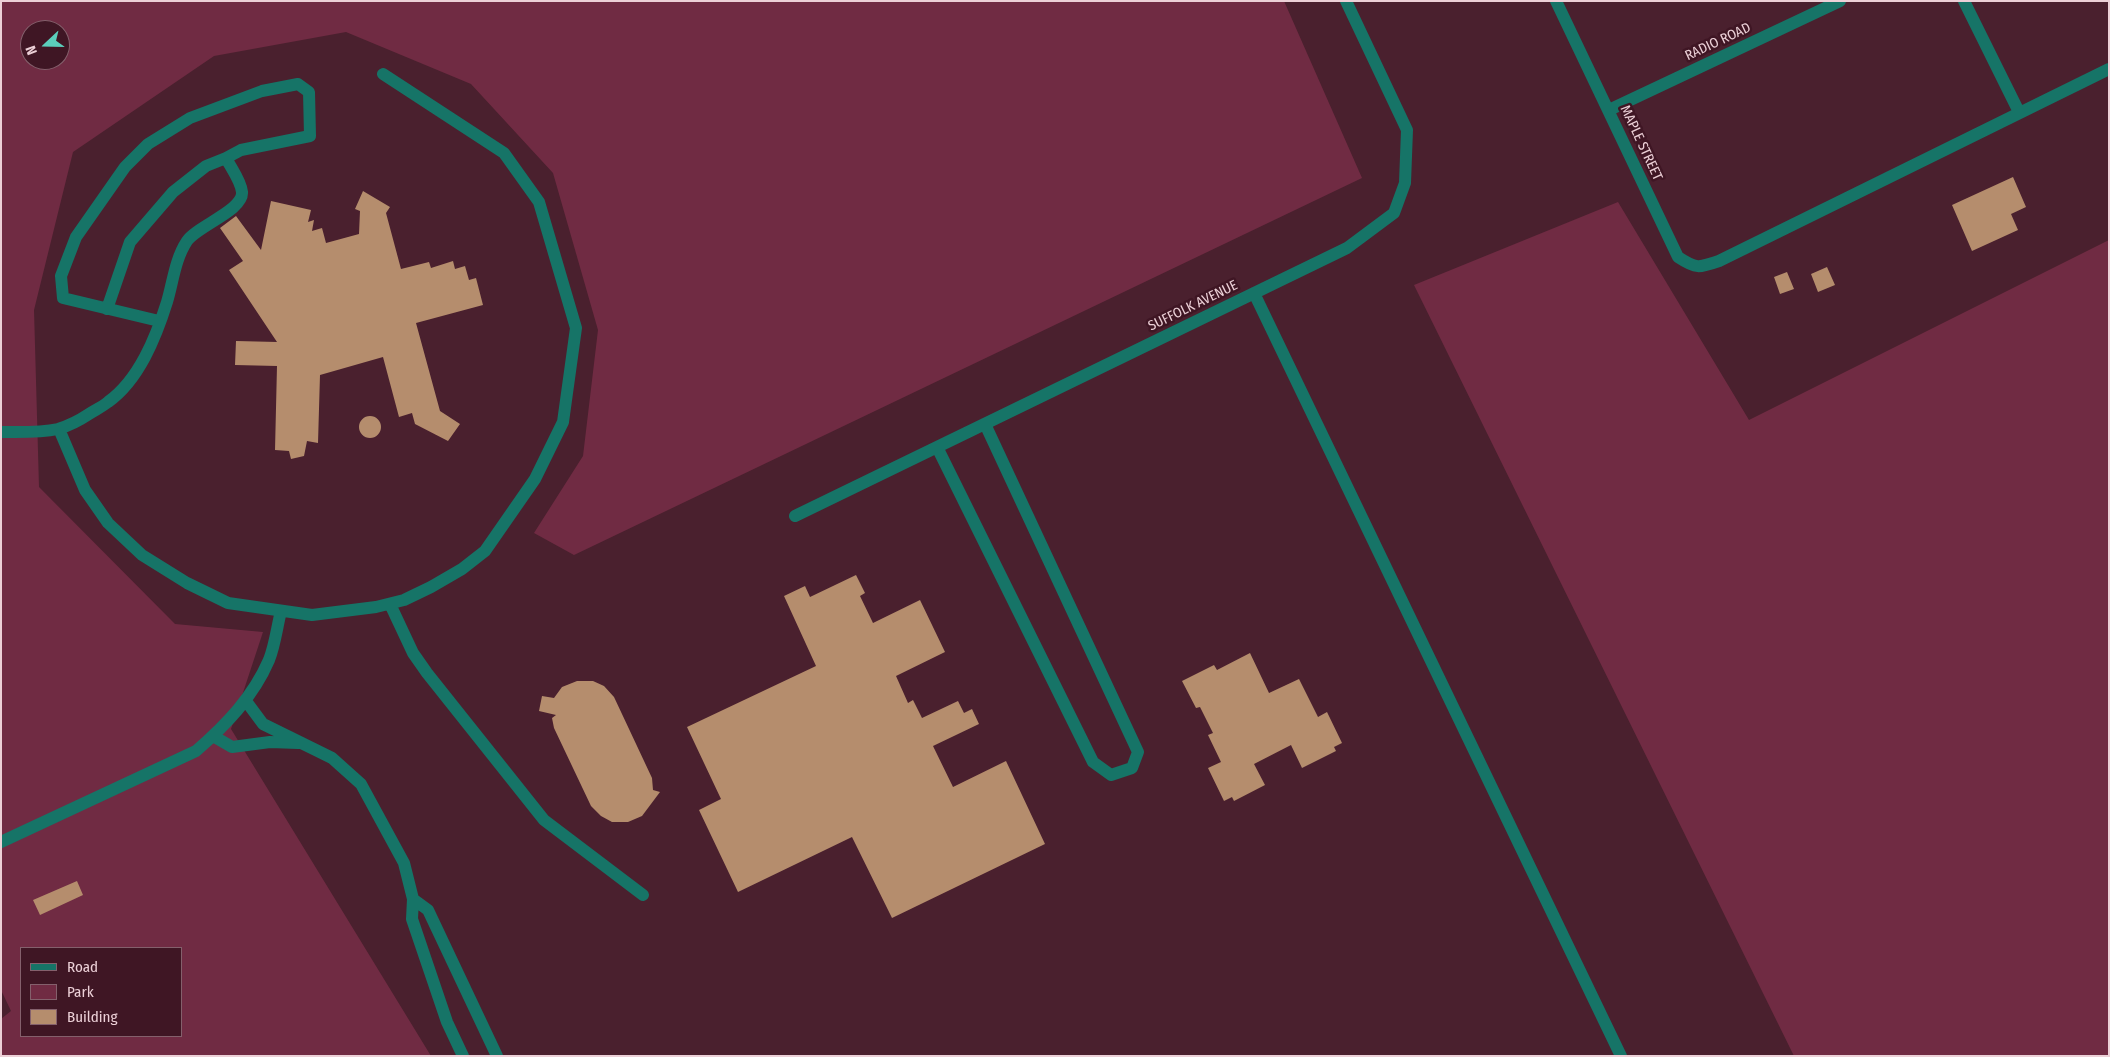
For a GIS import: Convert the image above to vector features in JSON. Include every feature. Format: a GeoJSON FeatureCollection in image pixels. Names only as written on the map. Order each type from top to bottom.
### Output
{"type":"FeatureCollection","features":[{"type":"Feature","properties":{"kind":"street","name":"SUFFOLK AVENUE"},"geometry":{"type":"LineString","coordinates":[[795,516],[1347,248],[1394,212],[1405,183],[1407,130],[1346,1]]}},
{"type":"Feature","properties":{"kind":"street","name":"MAPLE STREET"},"geometry":{"type":"LineString","coordinates":[[1556,1],[1678,257],[1692,266],[1700,267],[1719,261],[2109,69]]}},
{"type":"Feature","properties":{"kind":"street","name":"RADIO ROAD"},"geometry":{"type":"LineString","coordinates":[[1609,110],[1840,1]]}},
{"type":"Feature","properties":{"kind":"street"},"geometry":{"type":"LineString","coordinates":[[1964,1],[2019,112]]}},
{"type":"Feature","properties":{"kind":"street"},"geometry":{"type":"LineString","coordinates":[[59,428],[85,490],[108,523],[142,555],[187,583],[228,603],[312,615],[376,608],[404,600],[438,583],[462,569],[485,551],[534,479],[563,422],[576,328],[538,202],[504,153],[383,74]]}},
{"type":"Feature","properties":{"kind":"street"},"geometry":{"type":"LineString","coordinates":[[107,309],[130,242],[173,192],[206,166],[240,150],[310,136],[309,92],[298,84],[262,91],[190,118],[148,144],[125,166],[76,237],[61,276],[63,298],[107,309],[159,321]]}},
{"type":"Feature","properties":{"kind":"street"},"geometry":{"type":"LineString","coordinates":[[1,432],[26,433],[59,428],[82,418],[109,402],[128,382],[148,351],[167,302],[175,270],[188,240],[201,229],[234,208],[242,198],[242,190],[226,158]]}},
{"type":"Feature","properties":{"kind":"street"},"geometry":{"type":"LineString","coordinates":[[1254,293],[1621,1056]]}},
{"type":"Feature","properties":{"kind":"street"},"geometry":{"type":"LineString","coordinates":[[937,447],[1093,762],[1111,775],[1132,768],[1138,752],[984,424]]}},
{"type":"Feature","properties":{"kind":"street"},"geometry":{"type":"LineString","coordinates":[[390,604],[413,652],[427,673],[544,820],[643,895]]}},
{"type":"Feature","properties":{"kind":"street"},"geometry":{"type":"LineString","coordinates":[[1,842],[196,751],[246,701],[269,660],[281,611]]}},
{"type":"Feature","properties":{"kind":"street"},"geometry":{"type":"LineString","coordinates":[[246,701],[263,724],[332,758],[361,784],[404,863],[413,899],[412,919],[446,1022],[463,1056]]}},
{"type":"Feature","properties":{"kind":"street"},"geometry":{"type":"LineString","coordinates":[[213,736],[232,747],[270,742],[303,743]]}},
{"type":"Feature","properties":{"kind":"street"},"geometry":{"type":"LineString","coordinates":[[413,899],[428,910],[497,1056]]}},
{"type":"Feature","properties":{"kind":"green space"},"geometry":{"type":"Polygon","coordinates":[[[1,1],[1284,1],[1362,178],[574,555],[534,533],[583,456],[598,330],[553,173],[471,84],[346,32],[214,56],[73,152],[34,310],[39,487],[175,624],[263,632],[231,729],[431,1056],[1,1056],[1,1019],[11,1011],[1,990],[1,1]]]}},
{"type":"Feature","properties":{"kind":"green space"},"geometry":{"type":"Polygon","coordinates":[[[1618,202],[1749,420],[2109,240],[2109,1056],[1794,1056],[1414,285],[1618,202]]]}},
{"type":"Feature","properties":{"kind":"building"},"geometry":{"type":"Polygon","coordinates":[[[2013,177],[2026,207],[2011,214],[2018,230],[1972,251],[1952,205],[2013,177]]]}},
{"type":"Feature","properties":{"kind":"building"},"geometry":{"type":"Polygon","coordinates":[[[363,191],[390,207],[386,213],[401,269],[429,262],[431,268],[453,261],[455,269],[465,266],[469,280],[476,278],[483,305],[416,323],[440,411],[460,424],[448,441],[415,424],[412,413],[399,417],[383,357],[320,375],[318,443],[307,441],[304,456],[291,459],[289,451],[275,450],[277,366],[235,365],[236,341],[277,342],[229,270],[243,261],[220,228],[236,216],[261,250],[271,201],[311,210],[308,222],[314,220],[312,231],[322,228],[326,243],[359,234],[360,211],[355,209],[363,191]]]}},
{"type":"Feature","properties":{"kind":"building"},"geometry":{"type":"Polygon","coordinates":[[[1827,267],[1835,285],[1818,292],[1811,274],[1827,267]]]}},
{"type":"Feature","properties":{"kind":"building"},"geometry":{"type":"Polygon","coordinates":[[[1787,272],[1794,289],[1780,294],[1774,277],[1787,272]]]}},
{"type":"Feature","properties":{"kind":"building"},"geometry":{"type":"Polygon","coordinates":[[[370,416],[378,419],[381,427],[378,435],[370,438],[362,435],[359,427],[362,419],[370,416]]]}},
{"type":"Feature","properties":{"kind":"building"},"geometry":{"type":"Polygon","coordinates":[[[856,575],[865,593],[860,596],[873,623],[920,600],[945,652],[896,676],[908,703],[913,700],[922,718],[958,701],[964,713],[972,709],[979,724],[933,746],[953,787],[1006,761],[1045,844],[892,918],[852,837],[738,892],[699,810],[721,799],[687,727],[816,666],[784,596],[805,586],[810,597],[856,575]]]}},
{"type":"Feature","properties":{"kind":"building"},"geometry":{"type":"Polygon","coordinates":[[[1250,653],[1269,693],[1299,679],[1318,717],[1327,712],[1342,743],[1334,747],[1336,751],[1302,768],[1291,745],[1254,764],[1265,785],[1234,801],[1232,797],[1224,801],[1208,768],[1221,762],[1208,735],[1213,733],[1200,707],[1196,708],[1182,681],[1214,665],[1217,670],[1250,653]]]}},
{"type":"Feature","properties":{"kind":"building"},"geometry":{"type":"Polygon","coordinates":[[[577,681],[593,681],[604,686],[614,697],[652,778],[653,790],[660,792],[642,816],[628,822],[612,822],[601,816],[591,806],[554,728],[552,718],[556,715],[539,711],[542,696],[554,698],[562,687],[577,681]]]}},
{"type":"Feature","properties":{"kind":"building"},"geometry":{"type":"Polygon","coordinates":[[[77,881],[83,895],[40,915],[33,900],[77,881]]]}}]}
